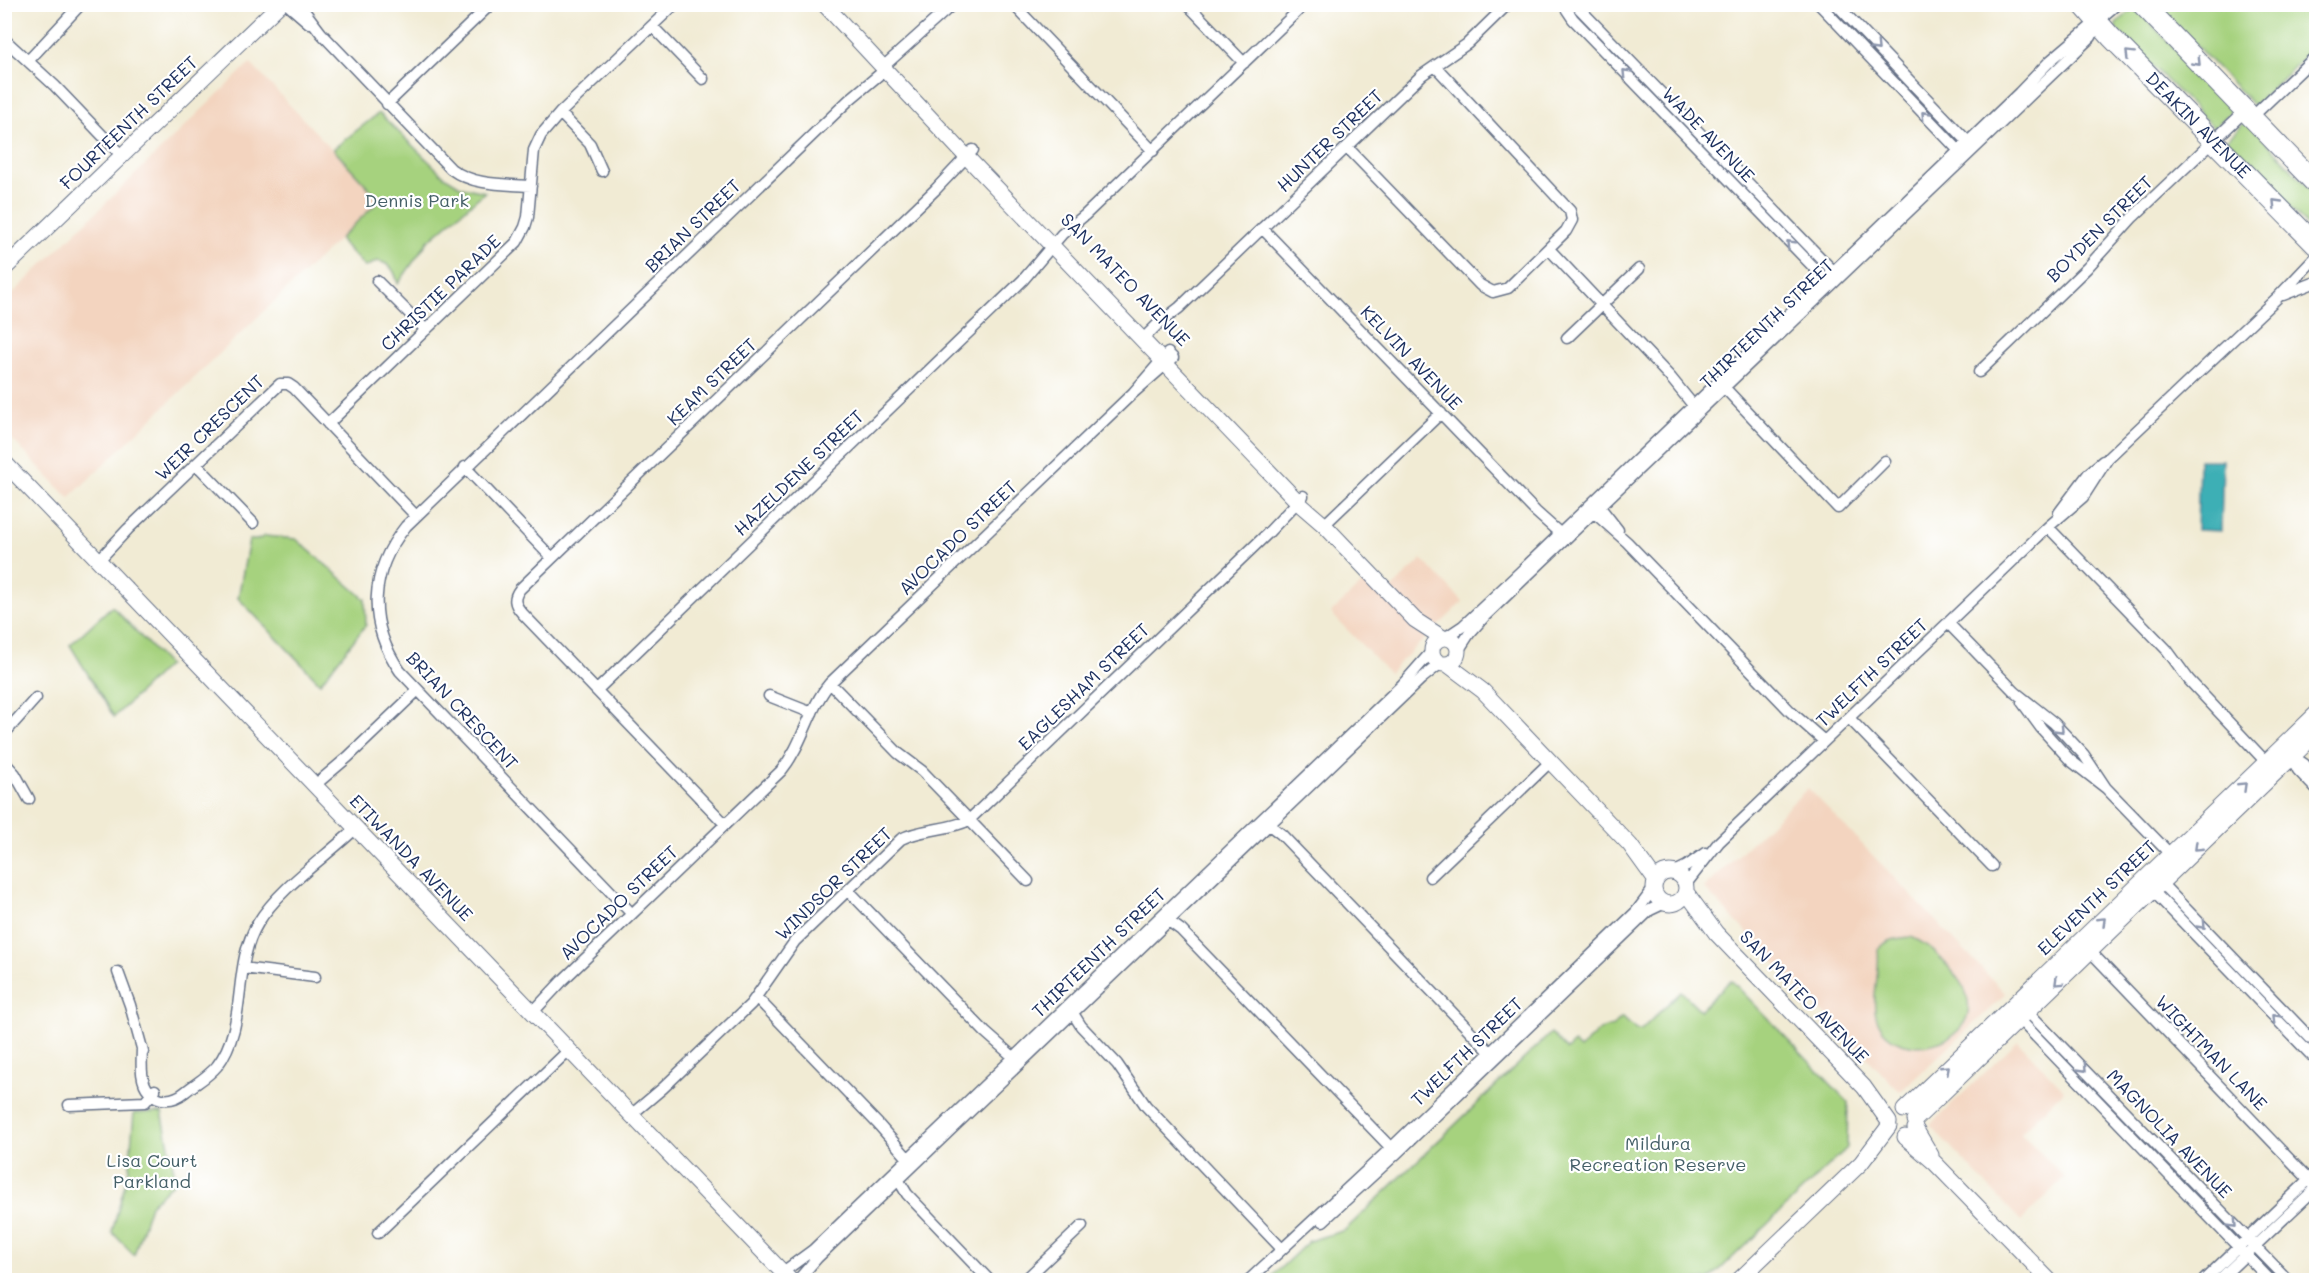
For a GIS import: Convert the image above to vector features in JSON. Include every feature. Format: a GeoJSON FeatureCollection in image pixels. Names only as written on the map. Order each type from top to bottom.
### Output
{"type":"FeatureCollection","features":[{"type":"Feature","properties":{"kind":"highway","name":"DEAKIN AVENUE"},"geometry":{"type":"LineString","coordinates":[[2082,4],[2316,245]]}},
{"type":"Feature","properties":{"kind":"highway"},"geometry":{"type":"LineString","coordinates":[[2142,4],[2316,184]]}},
{"type":"Feature","properties":{"kind":"street"},"geometry":{"type":"LineString","coordinates":[[29,60],[81,4]]}},
{"type":"Feature","properties":{"kind":"street"},"geometry":{"type":"LineString","coordinates":[[299,4],[321,33],[387,104],[459,175],[483,182],[531,186]]}},
{"type":"Feature","properties":{"kind":"street"},"geometry":{"type":"LineString","coordinates":[[387,104],[491,4]]}},
{"type":"Feature","properties":{"kind":"street","name":"CHRISTIE PARADE"},"geometry":{"type":"LineString","coordinates":[[328,424],[517,243],[525,227],[537,142],[545,129],[675,4]]}},
{"type":"Feature","properties":{"kind":"street","name":"SAN MATEO AVENUE"},"geometry":{"type":"LineString","coordinates":[[824,4],[1148,338],[1444,651],[1663,878]]}},
{"type":"Feature","properties":{"kind":"street","name":"BRIAN STREET"},"geometry":{"type":"LineString","coordinates":[[560,377],[849,100],[953,4]]}},
{"type":"Feature","properties":{"kind":"street"},"geometry":{"type":"LineString","coordinates":[[1013,4],[1152,150]]}},
{"type":"Feature","properties":{"kind":"street"},"geometry":{"type":"LineString","coordinates":[[1187,4],[1244,63]]}},
{"type":"Feature","properties":{"kind":"street","name":"HAZELDENE STREET"},"geometry":{"type":"LineString","coordinates":[[598,689],[1023,280],[1045,263],[1057,244],[1085,215],[1305,4]]}},
{"type":"Feature","properties":{"kind":"street","name":"HUNTER STREET"},"geometry":{"type":"LineString","coordinates":[[1148,338],[1422,75],[1467,44],[1508,4]]}},
{"type":"Feature","properties":{"kind":"street","name":"WADE AVENUE"},"geometry":{"type":"LineString","coordinates":[[1563,4],[1573,19],[1828,282]]}},
{"type":"Feature","properties":{"kind":"street","name":"WADE AVENUE"},"geometry":{"type":"LineString","coordinates":[[1575,4],[1837,274]]}},
{"type":"Feature","properties":{"kind":"street"},"geometry":{"type":"LineString","coordinates":[[1819,4],[1962,154]]}},
{"type":"Feature","properties":{"kind":"street"},"geometry":{"type":"LineString","coordinates":[[1836,4],[1971,145]]}},
{"type":"Feature","properties":{"kind":"street","name":"THIRTEENTH STREET"},"geometry":{"type":"LineString","coordinates":[[798,1281],[817,1258],[914,1159],[1268,820],[1410,677],[1469,633],[1561,539],[1962,154],[2050,61],[2117,4]]}},
{"type":"Feature","properties":{"kind":"street"},"geometry":{"type":"LineString","coordinates":[[280,5],[321,33]]}},
{"type":"Feature","properties":{"kind":"street","name":"FOURTEENTH STREET"},"geometry":{"type":"LineString","coordinates":[[4,269],[280,5]]}},
{"type":"Feature","properties":{"kind":"street"},"geometry":{"type":"LineString","coordinates":[[652,26],[704,78]]}},
{"type":"Feature","properties":{"kind":"street"},"geometry":{"type":"LineString","coordinates":[[4,39],[29,60],[122,156]]}},
{"type":"Feature","properties":{"kind":"street","name":"BOYDEN STREET"},"geometry":{"type":"LineString","coordinates":[[1979,372],[2087,268],[2133,217],[2214,140],[2248,115],[2316,56]]}},
{"type":"Feature","properties":{"kind":"street"},"geometry":{"type":"LineString","coordinates":[[1347,147],[1486,289],[1498,292],[1508,288],[1570,226],[1572,220],[1570,211],[1434,66]]}},
{"type":"Feature","properties":{"kind":"street"},"geometry":{"type":"LineString","coordinates":[[560,113],[590,144],[602,171]]}},
{"type":"Feature","properties":{"kind":"street","name":"KEAM STREET"},"geometry":{"type":"LineString","coordinates":[[598,689],[522,613],[514,600],[520,589],[972,155]]}},
{"type":"Feature","properties":{"kind":"street","name":"KELVIN AVENUE"},"geometry":{"type":"LineString","coordinates":[[1262,228],[1561,539]]}},
{"type":"Feature","properties":{"kind":"street"},"geometry":{"type":"LineString","coordinates":[[1549,249],[1699,406]]}},
{"type":"Feature","properties":{"kind":"street","name":"TWELFTH STREET"},"geometry":{"type":"LineString","coordinates":[[1493,1056],[1636,912],[1663,878],[1687,867],[1719,842],[2048,527],[2092,468],[2108,458],[2277,298],[2316,257]]}},
{"type":"Feature","properties":{"kind":"street"},"geometry":{"type":"LineString","coordinates":[[1567,338],[1639,269]]}},
{"type":"Feature","properties":{"kind":"street"},"geometry":{"type":"LineString","coordinates":[[378,281],[426,330]]}},
{"type":"Feature","properties":{"kind":"street","name":"TWELFTH STREET"},"geometry":{"type":"LineString","coordinates":[[2277,298],[2316,282]]}},
{"type":"Feature","properties":{"kind":"street","name":"AVOCADO STREET"},"geometry":{"type":"LineString","coordinates":[[531,1010],[789,761],[802,740],[821,695],[830,683],[1167,359]]}},
{"type":"Feature","properties":{"kind":"street","name":"BRIAN CRESCENT"},"geometry":{"type":"LineString","coordinates":[[560,377],[465,467],[398,536],[385,559],[377,598],[378,623],[386,648],[400,671],[417,691],[632,914]]}},
{"type":"Feature","properties":{"kind":"street","name":"WEIR CRESCENT"},"geometry":{"type":"LineString","coordinates":[[97,558],[280,384],[288,384],[294,388],[416,516]]}},
{"type":"Feature","properties":{"kind":"street"},"geometry":{"type":"LineString","coordinates":[[1721,385],[1838,508],[1885,461]]}},
{"type":"Feature","properties":{"kind":"street"},"geometry":{"type":"LineString","coordinates":[[1324,525],[1441,413]]}},
{"type":"Feature","properties":{"kind":"street","name":"ETIWANDA AVENUE"},"geometry":{"type":"LineString","coordinates":[[4,462],[786,1276]]}},
{"type":"Feature","properties":{"kind":"street"},"geometry":{"type":"LineString","coordinates":[[196,464],[253,523]]}},
{"type":"Feature","properties":{"kind":"street"},"geometry":{"type":"LineString","coordinates":[[465,467],[552,558]]}},
{"type":"Feature","properties":{"kind":"street","name":"EAGLESHAM STREET"},"geometry":{"type":"LineString","coordinates":[[908,836],[958,825],[969,820],[1302,501]]}},
{"type":"Feature","properties":{"kind":"street"},"geometry":{"type":"LineString","coordinates":[[1594,507],[1822,744]]}},
{"type":"Feature","properties":{"kind":"street"},"geometry":{"type":"LineString","coordinates":[[2048,527],[2167,650],[2194,686],[2267,763]]}},
{"type":"Feature","properties":{"kind":"street","name":"THIRTEENTH STREET"},"geometry":{"type":"LineString","coordinates":[[1444,651],[1463,626],[1561,539]]}},
{"type":"Feature","properties":{"kind":"street"},"geometry":{"type":"LineString","coordinates":[[1948,623],[2015,692],[2041,728],[2064,753],[2106,788],[2171,855]]}},
{"type":"Feature","properties":{"kind":"street"},"geometry":{"type":"LineString","coordinates":[[830,683],[898,753],[916,765],[1028,881]]}},
{"type":"Feature","properties":{"kind":"street"},"geometry":{"type":"LineString","coordinates":[[598,689],[725,824]]}},
{"type":"Feature","properties":{"kind":"street"},"geometry":{"type":"LineString","coordinates":[[317,788],[417,691]]}},
{"type":"Feature","properties":{"kind":"street"},"geometry":{"type":"LineString","coordinates":[[769,696],[812,713]]}},
{"type":"Feature","properties":{"kind":"street"},"geometry":{"type":"LineString","coordinates":[[4,734],[36,698]]}},
{"type":"Feature","properties":{"kind":"street","name":"ELEVENTH STREET"},"geometry":{"type":"LineString","coordinates":[[1739,1281],[2020,1012],[2085,946],[2154,884],[2287,753],[2316,714]]}},
{"type":"Feature","properties":{"kind":"street"},"geometry":{"type":"LineString","coordinates":[[1848,718],[1992,866]]}},
{"type":"Feature","properties":{"kind":"street","name":"ELEVENTH STREET"},"geometry":{"type":"LineString","coordinates":[[2154,884],[2171,855],[2267,763],[2316,734]]}},
{"type":"Feature","properties":{"kind":"street"},"geometry":{"type":"LineString","coordinates":[[2287,753],[2304,764],[2316,777]]}},
{"type":"Feature","properties":{"kind":"street"},"geometry":{"type":"LineString","coordinates":[[2287,753],[2298,770],[2316,789]]}},
{"type":"Feature","properties":{"kind":"street"},"geometry":{"type":"LineString","coordinates":[[4,762],[23,787],[29,800]]}},
{"type":"Feature","properties":{"kind":"street"},"geometry":{"type":"LineString","coordinates":[[1430,877],[1550,762]]}},
{"type":"Feature","properties":{"kind":"street"},"geometry":{"type":"LineString","coordinates":[[1268,820],[1493,1056]]}},
{"type":"Feature","properties":{"kind":"street"},"geometry":{"type":"LineString","coordinates":[[69,1105],[136,1102],[153,1092],[167,1094],[189,1089],[208,1076],[228,1049],[235,1026],[248,944],[259,921],[274,903],[353,825]]}},
{"type":"Feature","properties":{"kind":"street","name":"WINDSOR STREET"},"geometry":{"type":"LineString","coordinates":[[633,1117],[756,997],[792,945],[901,839],[908,836]]}},
{"type":"Feature","properties":{"kind":"street","name":"TWELFTH STREET"},"geometry":{"type":"LineString","coordinates":[[1686,888],[1719,842]]}},
{"type":"Feature","properties":{"kind":"street"},"geometry":{"type":"LineString","coordinates":[[1682,876],[1686,888],[1681,900],[1669,903],[1657,896],[1663,878],[1682,876]]}},
{"type":"Feature","properties":{"kind":"street"},"geometry":{"type":"LineString","coordinates":[[2154,884],[2316,1044]]}},
{"type":"Feature","properties":{"kind":"street"},"geometry":{"type":"LineString","coordinates":[[2154,884],[2316,1060]]}},
{"type":"Feature","properties":{"kind":"street","name":"SAN MATEO AVENUE"},"geometry":{"type":"LineString","coordinates":[[1686,888],[1716,933]]}},
{"type":"Feature","properties":{"kind":"street"},"geometry":{"type":"LineString","coordinates":[[848,890],[1014,1063]]}},
{"type":"Feature","properties":{"kind":"street","name":"SAN MATEO AVENUE"},"geometry":{"type":"LineString","coordinates":[[1669,903],[1686,910],[1716,933],[1902,1124],[1935,1163],[2049,1281]]}},
{"type":"Feature","properties":{"kind":"street","name":"TWELFTH STREET"},"geometry":{"type":"LineString","coordinates":[[1250,1281],[1296,1236],[1329,1216],[1493,1056],[1650,910],[1669,903]]}},
{"type":"Feature","properties":{"kind":"street"},"geometry":{"type":"LineString","coordinates":[[1168,916],[1394,1151]]}},
{"type":"Feature","properties":{"kind":"street","name":"WIGHTMAN LANE"},"geometry":{"type":"LineString","coordinates":[[2085,946],[2315,1182]]}},
{"type":"Feature","properties":{"kind":"street"},"geometry":{"type":"LineString","coordinates":[[243,968],[315,977]]}},
{"type":"Feature","properties":{"kind":"street"},"geometry":{"type":"LineString","coordinates":[[118,972],[130,1005],[153,1092]]}},
{"type":"Feature","properties":{"kind":"street"},"geometry":{"type":"LineString","coordinates":[[756,997],[914,1159]]}},
{"type":"Feature","properties":{"kind":"street"},"geometry":{"type":"LineString","coordinates":[[1067,1012],[1117,1064],[1146,1106],[1282,1249]]}},
{"type":"Feature","properties":{"kind":"street","name":"MAGNOLIA AVENUE"},"geometry":{"type":"LineString","coordinates":[[2020,1012],[2094,1088],[2119,1123],[2270,1281]]}},
{"type":"Feature","properties":{"kind":"street"},"geometry":{"type":"LineString","coordinates":[[378,1233],[569,1050]]}},
{"type":"Feature","properties":{"kind":"street","name":"MAGNOLIA AVENUE"},"geometry":{"type":"LineString","coordinates":[[2094,1088],[2128,1114],[2286,1280]]}},
{"type":"Feature","properties":{"kind":"street"},"geometry":{"type":"LineString","coordinates":[[2119,1123],[2128,1114]]}},
{"type":"Feature","properties":{"kind":"street"},"geometry":{"type":"LineString","coordinates":[[2149,1154],[2158,1146]]}},
{"type":"Feature","properties":{"kind":"street"},"geometry":{"type":"LineString","coordinates":[[2168,1175],[2178,1166]]}},
{"type":"Feature","properties":{"kind":"street"},"geometry":{"type":"LineString","coordinates":[[893,1180],[989,1281]]}},
{"type":"Feature","properties":{"kind":"street","name":"THIRTEENTH STREET"},"geometry":{"type":"LineString","coordinates":[[786,1276],[893,1180]]}},
{"type":"Feature","properties":{"kind":"street"},"geometry":{"type":"LineString","coordinates":[[2204,1281],[2251,1243],[2315,1182]]}},
{"type":"Feature","properties":{"kind":"street"},"geometry":{"type":"LineString","coordinates":[[2189,1196],[2198,1188]]}},
{"type":"Feature","properties":{"kind":"street"},"geometry":{"type":"LineString","coordinates":[[2208,1216],[2217,1208]]}},
{"type":"Feature","properties":{"kind":"street"},"geometry":{"type":"LineString","coordinates":[[1025,1281],[1082,1226]]}},
{"type":"Feature","properties":{"kind":"street"},"geometry":{"type":"LineString","coordinates":[[2219,1281],[2242,1251]]}},
{"type":"Feature","properties":{"kind":"shaded area"},"geometry":{"type":"Polygon","coordinates":[[[250,63],[380,200],[69,498],[5,432],[5,301],[250,63]]]}},
{"type":"Feature","properties":{"kind":"shaded area"},"geometry":{"type":"Polygon","coordinates":[[[1422,559],[1463,602],[1389,673],[1331,613],[1365,581],[1382,598],[1422,559]]]}},
{"type":"Feature","properties":{"kind":"shaded area"},"geometry":{"type":"Polygon","coordinates":[[[1808,788],[2006,994],[1900,1092],[1704,888],[1808,788]]]}},
{"type":"Feature","properties":{"kind":"shaded area"},"geometry":{"type":"Polygon","coordinates":[[[2018,1041],[2064,1090],[2021,1133],[2065,1178],[2021,1221],[1930,1125],[2018,1041]]]}},
{"type":"Feature","properties":{"kind":"green space"},"geometry":{"type":"Polygon","coordinates":[[[2157,5],[2316,5],[2316,46],[2254,106],[2157,5]]]}},
{"type":"Feature","properties":{"kind":"green space"},"geometry":{"type":"Polygon","coordinates":[[[2135,7],[2233,110],[2214,128],[2116,29],[2116,24],[2135,7]]]}},
{"type":"Feature","properties":{"kind":"green space","name":"Dennis Park"},"geometry":{"type":"Polygon","coordinates":[[[379,113],[444,176],[462,187],[485,192],[428,241],[398,284],[389,266],[378,261],[365,267],[339,239],[380,200],[333,149],[379,113]]]}},
{"type":"Feature","properties":{"kind":"green space"},"geometry":{"type":"Polygon","coordinates":[[[2245,122],[2248,122],[2316,195],[2316,235],[2226,141],[2245,122]]]}},
{"type":"Feature","properties":{"kind":"green space"},"geometry":{"type":"Polygon","coordinates":[[[265,536],[296,539],[365,599],[366,625],[320,683],[238,598],[249,540],[257,540],[265,536]]]}},
{"type":"Feature","properties":{"kind":"green space"},"geometry":{"type":"Polygon","coordinates":[[[112,606],[168,665],[114,717],[70,645],[112,606]]]}},
{"type":"Feature","properties":{"kind":"green space"},"geometry":{"type":"Polygon","coordinates":[[[1911,937],[1929,947],[1939,957],[1959,980],[1967,996],[1968,1013],[1961,1027],[1949,1038],[1933,1044],[1916,1046],[1900,1042],[1886,1034],[1875,1011],[1878,950],[1889,941],[1911,937]]]}},
{"type":"Feature","properties":{"kind":"green space","name":"Mildura Recreation Reserve"},"geometry":{"type":"Polygon","coordinates":[[[1731,980],[1848,1102],[1847,1148],[1709,1280],[1268,1280],[1309,1241],[1345,1230],[1551,1033],[1567,1050],[1574,1043],[1580,1049],[1600,1030],[1613,1026],[1622,1017],[1636,1030],[1641,1030],[1681,991],[1700,1010],[1731,980]]]}},
{"type":"Feature","properties":{"kind":"green space","name":"Lisa Court Parkland"},"geometry":{"type":"Polygon","coordinates":[[[162,1112],[176,1180],[150,1205],[134,1255],[112,1232],[129,1169],[134,1113],[162,1112]]]}},
{"type":"Feature","properties":{"kind":"water"},"geometry":{"type":"Polygon","coordinates":[[[2199,460],[2223,460],[2221,531],[2197,530],[2199,460]]]}}]}
